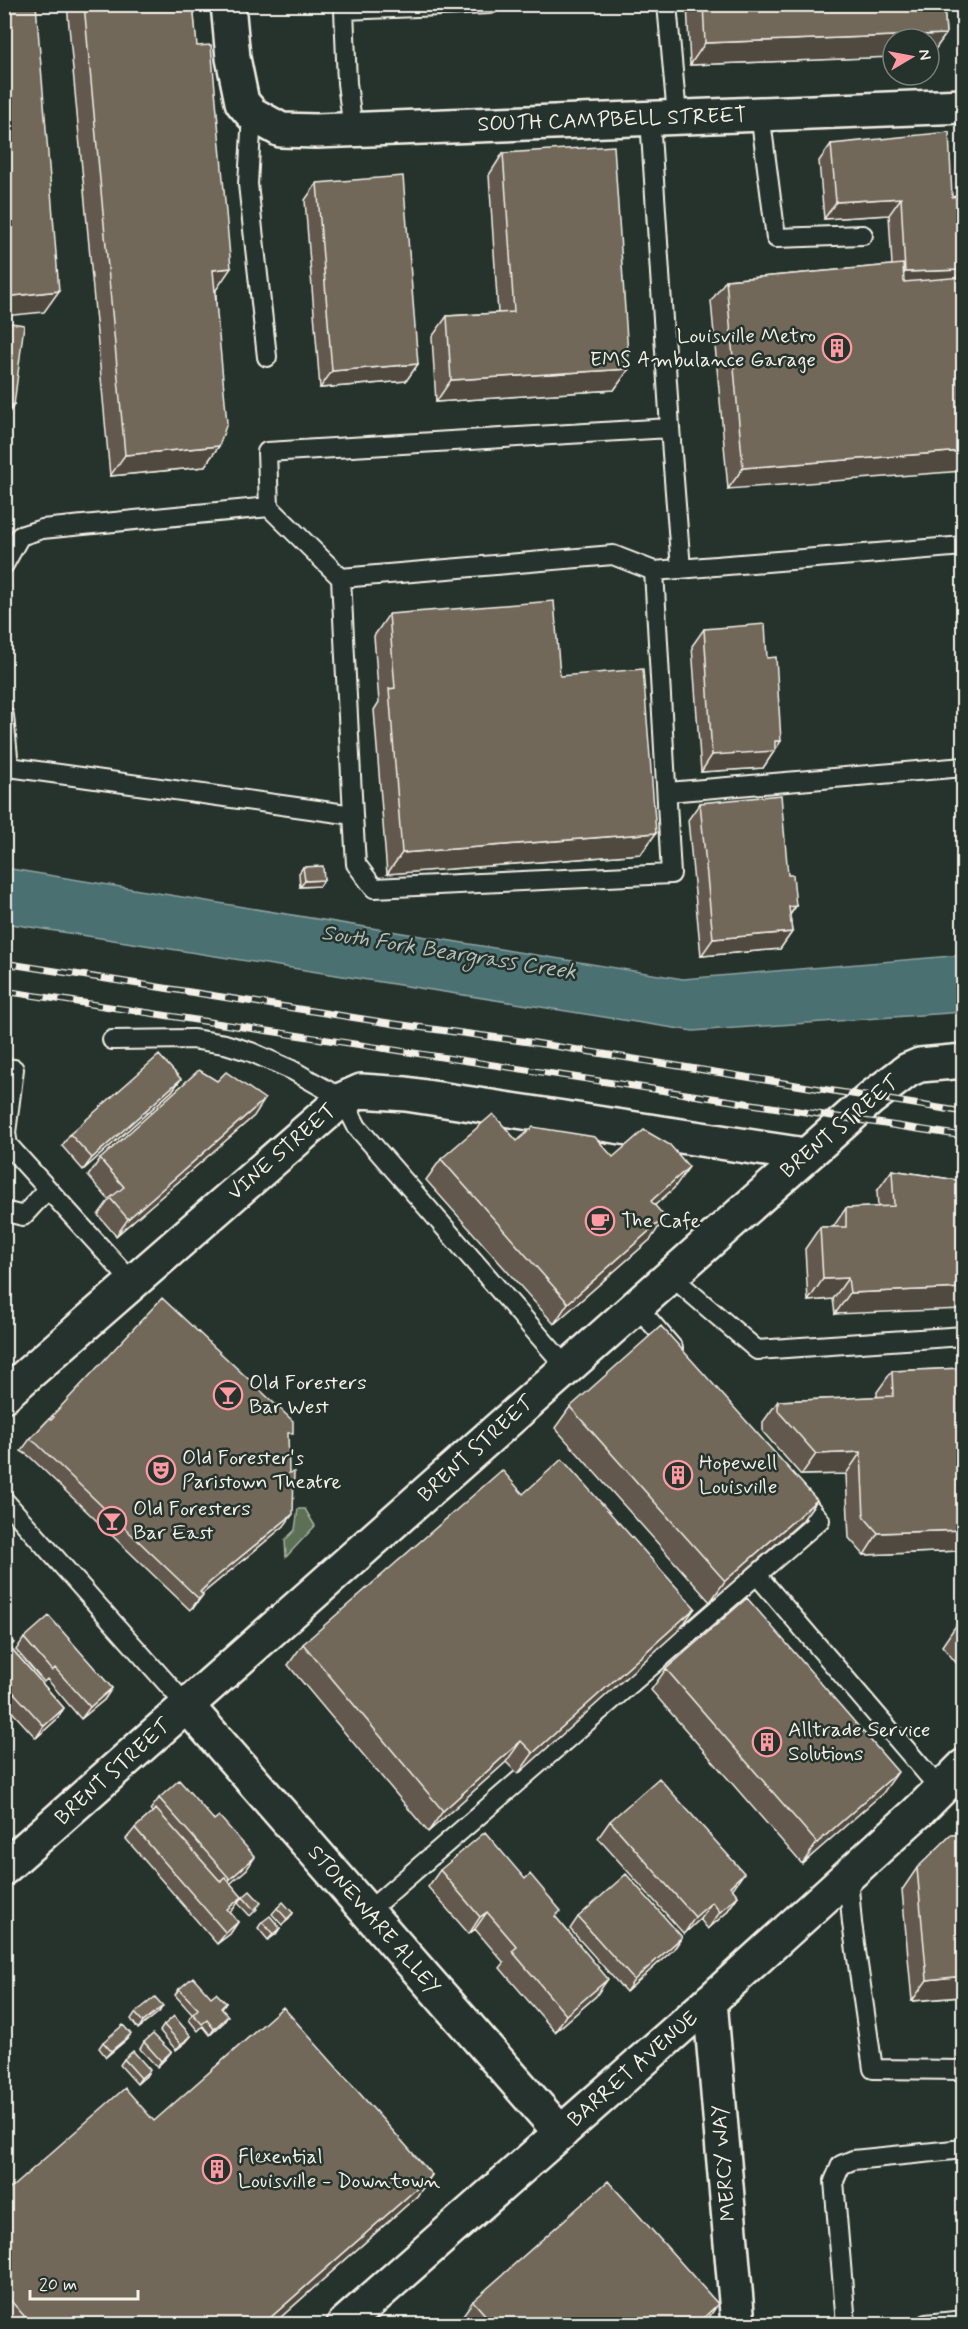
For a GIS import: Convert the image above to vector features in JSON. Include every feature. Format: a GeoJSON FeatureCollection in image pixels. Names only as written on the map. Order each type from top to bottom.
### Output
{"type":"FeatureCollection","features":[{"type":"Feature","properties":{"kind":"street"},"geometry":{"type":"LineString","coordinates":[[228,4],[233,58],[242,102],[257,117]]}},
{"type":"Feature","properties":{"kind":"street","name":"SOUTH CAMPBELL STREET"},"geometry":{"type":"LineString","coordinates":[[257,117],[281,130],[353,130],[963,106]]}},
{"type":"Feature","properties":{"kind":"street","name":"BRENT STREET"},"geometry":{"type":"LineString","coordinates":[[4,1868],[805,1155],[908,1070],[920,1065],[963,1061]]}},
{"type":"Feature","properties":{"kind":"street","name":"VINE STREET"},"geometry":{"type":"LineString","coordinates":[[5,1394],[343,1099],[361,1091],[406,1094],[805,1155]]}},
{"type":"Feature","properties":{"kind":"street","name":"STONEWARE ALLEY"},"geometry":{"type":"LineString","coordinates":[[187,1706],[561,2133]]}},
{"type":"Feature","properties":{"kind":"street","name":"BARRET AVENUE"},"geometry":{"type":"LineString","coordinates":[[344,2325],[848,1876],[941,1798],[963,1766]]}},
{"type":"Feature","properties":{"kind":"street","name":"MERCY WAY"},"geometry":{"type":"LineString","coordinates":[[710,2001],[738,2325]]}},
{"type":"Feature","properties":{"kind":"lane"},"geometry":{"type":"LineString","coordinates":[[353,130],[347,83],[344,10],[490,4]]}},
{"type":"Feature","properties":{"kind":"lane"},"geometry":{"type":"LineString","coordinates":[[667,4],[664,117],[670,428],[681,568]]}},
{"type":"Feature","properties":{"kind":"lane"},"geometry":{"type":"LineString","coordinates":[[760,113],[776,238],[863,235]]}},
{"type":"Feature","properties":{"kind":"lane"},"geometry":{"type":"LineString","coordinates":[[257,117],[248,184],[267,357]]}},
{"type":"Feature","properties":{"kind":"lane"},"geometry":{"type":"LineString","coordinates":[[654,571],[671,874],[374,888],[356,864],[341,578],[269,507],[267,452],[670,428]]}},
{"type":"Feature","properties":{"kind":"lane"},"geometry":{"type":"LineString","coordinates":[[4,565],[20,536],[42,529],[269,507]]}},
{"type":"Feature","properties":{"kind":"lane"},"geometry":{"type":"LineString","coordinates":[[341,578],[613,555],[654,571],[963,546]]}},
{"type":"Feature","properties":{"kind":"lane"},"geometry":{"type":"LineString","coordinates":[[4,716],[9,767],[353,815]]}},
{"type":"Feature","properties":{"kind":"lane"},"geometry":{"type":"LineString","coordinates":[[668,792],[963,767]]}},
{"type":"Feature","properties":{"kind":"lane"},"geometry":{"type":"LineString","coordinates":[[112,1040],[192,1039],[225,1044],[251,1052],[292,1070],[343,1099],[357,1127],[567,1368]]}},
{"type":"Feature","properties":{"kind":"lane"},"geometry":{"type":"LineString","coordinates":[[4,1068],[14,1069],[6,1132],[8,1145],[133,1283]]}},
{"type":"Feature","properties":{"kind":"lane"},"geometry":{"type":"LineString","coordinates":[[4,1211],[22,1216],[48,1190]]}},
{"type":"Feature","properties":{"kind":"lane"},"geometry":{"type":"LineString","coordinates":[[671,1276],[758,1350],[963,1336]]}},
{"type":"Feature","properties":{"kind":"lane"},"geometry":{"type":"LineString","coordinates":[[638,1306],[688,1365]]}},
{"type":"Feature","properties":{"kind":"lane"},"geometry":{"type":"LineString","coordinates":[[367,1912],[820,1520],[781,1474]]}},
{"type":"Feature","properties":{"kind":"lane"},"geometry":{"type":"LineString","coordinates":[[4,1500],[187,1706]]}},
{"type":"Feature","properties":{"kind":"lane"},"geometry":{"type":"LineString","coordinates":[[757,1575],[941,1798]]}},
{"type":"Feature","properties":{"kind":"lane"},"geometry":{"type":"LineString","coordinates":[[848,1876],[852,1923],[873,2069],[963,2070]]}},
{"type":"Feature","properties":{"kind":"lane"},"geometry":{"type":"LineString","coordinates":[[846,2325],[834,2181],[841,2165],[853,2160],[963,2149]]}},
{"type":"Feature","properties":{"kind":"lane"},"geometry":{"type":"LineString","coordinates":[[926,2325],[963,2320]]}},
{"type":"Feature","properties":{"kind":"green space"},"geometry":{"type":"Polygon","coordinates":[[[298,1509],[305,1509],[315,1526],[286,1557],[285,1540],[295,1530],[298,1509]]]}},
{"type":"Feature","properties":{"kind":"water","name":"South Fork Beargrass Creek"},"geometry":{"type":"Polygon","coordinates":[[[5,868],[683,979],[963,955],[963,1012],[693,1031],[5,923],[5,868]]]}},
{"type":"Feature","properties":{"kind":"building"},"geometry":{"type":"Polygon","coordinates":[[[4,4],[36,4],[59,291],[4,297],[4,4]]]}},
{"type":"Feature","properties":{"kind":"building"},"geometry":{"type":"Polygon","coordinates":[[[84,4],[193,4],[197,46],[211,45],[231,268],[213,270],[227,423],[219,446],[125,455],[84,4]]]}},
{"type":"Feature","properties":{"kind":"building"},"geometry":{"type":"Polygon","coordinates":[[[703,4],[944,4],[946,34],[941,34],[941,27],[881,27],[881,36],[705,43],[703,4]]]}},
{"type":"Feature","properties":{"kind":"building"},"geometry":{"type":"Polygon","coordinates":[[[949,132],[952,197],[956,196],[961,270],[905,272],[901,198],[836,202],[831,144],[949,132]]]}},
{"type":"Feature","properties":{"kind":"building"},"geometry":{"type":"Polygon","coordinates":[[[614,146],[629,369],[451,380],[447,316],[514,312],[503,153],[614,146]]]}},
{"type":"Feature","properties":{"kind":"building"},"geometry":{"type":"Polygon","coordinates":[[[403,176],[418,364],[332,371],[317,183],[403,176]]]}},
{"type":"Feature","properties":{"kind":"building","name":"Louisville Metro EMS Ambulance Garage"},"geometry":{"type":"Polygon","coordinates":[[[903,264],[904,282],[963,277],[963,451],[743,468],[726,280],[903,264]]]}},
{"type":"Feature","properties":{"kind":"building"},"geometry":{"type":"Polygon","coordinates":[[[4,322],[24,325],[14,405],[4,405],[4,322]]]}},
{"type":"Feature","properties":{"kind":"building"},"geometry":{"type":"Polygon","coordinates":[[[554,601],[560,676],[643,669],[656,833],[402,853],[389,689],[395,688],[389,614],[554,601]]]}},
{"type":"Feature","properties":{"kind":"building"},"geometry":{"type":"Polygon","coordinates":[[[765,624],[767,658],[776,657],[781,741],[775,741],[775,751],[712,755],[704,629],[765,624]]]}},
{"type":"Feature","properties":{"kind":"building"},"geometry":{"type":"Polygon","coordinates":[[[781,795],[788,875],[793,875],[796,906],[789,907],[792,932],[713,939],[700,803],[781,795]]]}},
{"type":"Feature","properties":{"kind":"building"},"geometry":{"type":"Polygon","coordinates":[[[323,866],[324,880],[305,881],[303,867],[323,866]]]}},
{"type":"Feature","properties":{"kind":"building"},"geometry":{"type":"Polygon","coordinates":[[[159,1055],[181,1079],[92,1158],[70,1134],[159,1055]]]}},
{"type":"Feature","properties":{"kind":"building"},"geometry":{"type":"Polygon","coordinates":[[[199,1070],[217,1081],[226,1072],[265,1099],[128,1219],[110,1198],[124,1187],[100,1159],[199,1070]]]}},
{"type":"Feature","properties":{"kind":"building"},"geometry":{"type":"Polygon","coordinates":[[[493,1114],[517,1141],[533,1127],[595,1137],[613,1157],[644,1130],[670,1145],[689,1167],[651,1201],[665,1217],[568,1303],[441,1159],[493,1114]]]}},
{"type":"Feature","properties":{"kind":"building"},"geometry":{"type":"Polygon","coordinates":[[[892,1170],[963,1181],[963,1288],[850,1293],[848,1278],[823,1279],[820,1227],[846,1227],[846,1208],[894,1206],[892,1170]]]}},
{"type":"Feature","properties":{"kind":"building","name":"Old Forester's Paristown Theatre"},"geometry":{"type":"Polygon","coordinates":[[[162,1298],[293,1421],[293,1433],[288,1433],[289,1473],[294,1472],[293,1514],[210,1582],[200,1592],[203,1595],[199,1599],[30,1439],[49,1419],[54,1417],[52,1416],[162,1298]]]}},
{"type":"Feature","properties":{"kind":"building","name":"Hopewell Louisville"},"geometry":{"type":"Polygon","coordinates":[[[661,1326],[817,1500],[725,1581],[570,1407],[661,1326]]]}},
{"type":"Feature","properties":{"kind":"building"},"geometry":{"type":"Polygon","coordinates":[[[963,1368],[963,1530],[878,1533],[864,1517],[861,1452],[816,1454],[778,1411],[778,1401],[893,1396],[892,1371],[963,1368]]]}},
{"type":"Feature","properties":{"kind":"building"},"geometry":{"type":"Polygon","coordinates":[[[562,1459],[695,1608],[533,1753],[521,1741],[443,1811],[303,1644],[502,1470],[523,1494],[562,1459]]]}},
{"type":"Feature","properties":{"kind":"building"},"geometry":{"type":"Polygon","coordinates":[[[4,1573],[10,1579],[4,1583],[4,1573]]]}},
{"type":"Feature","properties":{"kind":"building","name":"Alltrade Service Solutions"},"geometry":{"type":"Polygon","coordinates":[[[747,1598],[898,1772],[817,1843],[666,1669],[747,1598]]]}},
{"type":"Feature","properties":{"kind":"building"},"geometry":{"type":"Polygon","coordinates":[[[49,1616],[112,1688],[90,1707],[55,1668],[52,1671],[24,1638],[49,1616]]]}},
{"type":"Feature","properties":{"kind":"building"},"geometry":{"type":"Polygon","coordinates":[[[963,1617],[963,1632],[957,1624],[963,1617]]]}},
{"type":"Feature","properties":{"kind":"building"},"geometry":{"type":"Polygon","coordinates":[[[4,1633],[14,1643],[10,1647],[64,1708],[44,1726],[4,1682],[4,1633]]]}},
{"type":"Feature","properties":{"kind":"building"},"geometry":{"type":"Polygon","coordinates":[[[659,1778],[744,1873],[730,1886],[738,1896],[720,1912],[712,1902],[695,1917],[610,1821],[659,1778]]]}},
{"type":"Feature","properties":{"kind":"building"},"geometry":{"type":"Polygon","coordinates":[[[179,1780],[214,1820],[219,1816],[255,1857],[230,1879],[159,1798],[179,1780]]]}},
{"type":"Feature","properties":{"kind":"building"},"geometry":{"type":"Polygon","coordinates":[[[156,1809],[221,1882],[225,1877],[242,1897],[227,1909],[238,1922],[226,1933],[135,1828],[156,1809]]]}},
{"type":"Feature","properties":{"kind":"building"},"geometry":{"type":"Polygon","coordinates":[[[485,1832],[525,1879],[530,1874],[561,1911],[555,1916],[608,1979],[566,2015],[512,1951],[517,1947],[487,1912],[480,1917],[440,1870],[485,1832]]]}},
{"type":"Feature","properties":{"kind":"building"},"geometry":{"type":"Polygon","coordinates":[[[963,1834],[963,1976],[927,1980],[917,1868],[951,1835],[963,1834]]]}},
{"type":"Feature","properties":{"kind":"building"},"geometry":{"type":"Polygon","coordinates":[[[626,1874],[682,1937],[634,1980],[578,1917],[626,1874]]]}},
{"type":"Feature","properties":{"kind":"building"},"geometry":{"type":"Polygon","coordinates":[[[250,1891],[261,1903],[254,1910],[243,1897],[250,1891]]]}},
{"type":"Feature","properties":{"kind":"building"},"geometry":{"type":"Polygon","coordinates":[[[283,1902],[293,1913],[287,1919],[277,1908],[283,1902]]]}},
{"type":"Feature","properties":{"kind":"building"},"geometry":{"type":"Polygon","coordinates":[[[270,1916],[280,1928],[273,1934],[262,1922],[270,1916]]]}},
{"type":"Feature","properties":{"kind":"building"},"geometry":{"type":"Polygon","coordinates":[[[193,1977],[211,1997],[216,1993],[226,2003],[221,2008],[228,2016],[214,2029],[207,2020],[202,2024],[193,2014],[198,2009],[179,1989],[193,1977]]]}},
{"type":"Feature","properties":{"kind":"building"},"geometry":{"type":"Polygon","coordinates":[[[155,1997],[163,2006],[143,2022],[135,2013],[155,1997]]]}},
{"type":"Feature","properties":{"kind":"building","name":"Flexential Louisville - Downtown"},"geometry":{"type":"Polygon","coordinates":[[[283,2007],[432,2175],[262,2325],[32,2325],[4,2293],[4,2194],[125,2088],[154,2121],[283,2007]]]}},
{"type":"Feature","properties":{"kind":"building"},"geometry":{"type":"Polygon","coordinates":[[[174,2016],[191,2036],[181,2044],[164,2025],[174,2016]]]}},
{"type":"Feature","properties":{"kind":"building"},"geometry":{"type":"Polygon","coordinates":[[[123,2025],[131,2034],[111,2051],[103,2042],[123,2025]]]}},
{"type":"Feature","properties":{"kind":"building"},"geometry":{"type":"Polygon","coordinates":[[[153,2034],[171,2052],[161,2061],[144,2042],[153,2034]]]}},
{"type":"Feature","properties":{"kind":"building"},"geometry":{"type":"Polygon","coordinates":[[[133,2051],[150,2070],[141,2078],[124,2059],[133,2051]]]}},
{"type":"Feature","properties":{"kind":"building"},"geometry":{"type":"Polygon","coordinates":[[[608,2181],[718,2304],[696,2325],[494,2325],[473,2301],[608,2181]]]}},
{"type":"Feature","properties":{"kind":"railway"},"geometry":{"type":"LineString","coordinates":[[4,963],[395,1024],[529,1042],[964,1112]]}},
{"type":"Feature","properties":{"kind":"railway"},"geometry":{"type":"LineString","coordinates":[[4,991],[964,1136]]}},
{"type":"Feature","properties":{"kind":"place","name":"Louisville Metro EMS Ambulance Garage"},"geometry":{"type":"Point","coordinates":[837,348]}},
{"type":"Feature","properties":{"kind":"place","name":"The Cafe"},"geometry":{"type":"Point","coordinates":[600,1221]}},
{"type":"Feature","properties":{"kind":"place","name":"Old Foresters Bar West"},"geometry":{"type":"Point","coordinates":[228,1395]}},
{"type":"Feature","properties":{"kind":"place","name":"Old Forester's Paristown Theatre"},"geometry":{"type":"Point","coordinates":[161,1470]}},
{"type":"Feature","properties":{"kind":"place","name":"Hopewell Louisville"},"geometry":{"type":"Point","coordinates":[678,1475]}},
{"type":"Feature","properties":{"kind":"place","name":"Old Foresters Bar East"},"geometry":{"type":"Point","coordinates":[112,1521]}},
{"type":"Feature","properties":{"kind":"place","name":"Alltrade Service Solutions"},"geometry":{"type":"Point","coordinates":[767,1742]}},
{"type":"Feature","properties":{"kind":"place","name":"Flexential Louisville - Downtown"},"geometry":{"type":"Point","coordinates":[217,2169]}}]}
